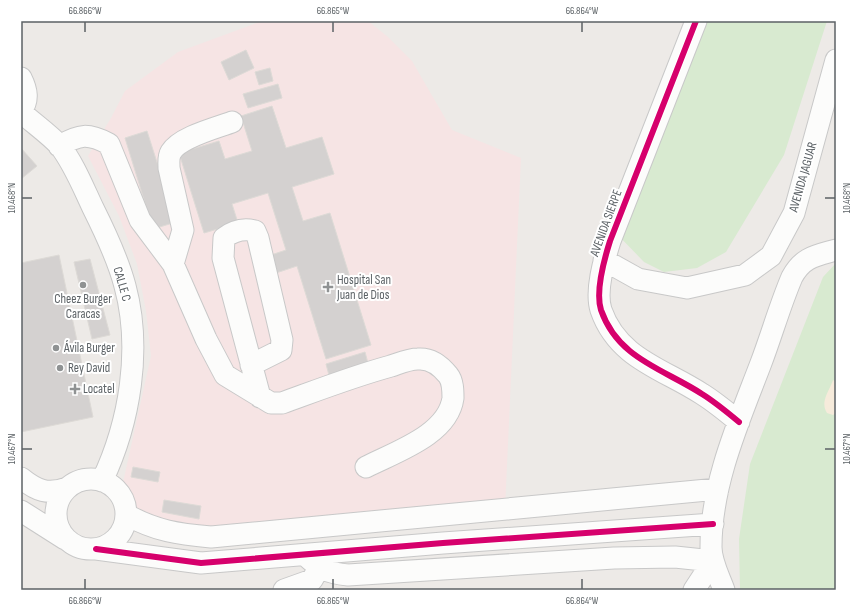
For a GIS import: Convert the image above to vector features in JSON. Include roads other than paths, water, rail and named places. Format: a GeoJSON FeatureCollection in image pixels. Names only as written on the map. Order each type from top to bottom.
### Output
{"type":"FeatureCollection","features":[{"type":"Feature","properties":{"kind":"street","name":"AVENIDA SIERPE"},"geometry":{"type":"LineString","coordinates":[[696,21],[610,241],[600,275],[601,309],[610,328],[624,348],[658,370],[702,394],[739,422]]}},
{"type":"Feature","properties":{"kind":"street","name":"AVENIDA JAGUAR"},"geometry":{"type":"LineString","coordinates":[[604,260],[638,279],[687,288],[745,275],[771,256],[794,213],[836,60]]}},
{"type":"Feature","properties":{"kind":"street"},"geometry":{"type":"LineString","coordinates":[[21,78],[26,88],[26,104],[21,112]]}},
{"type":"Feature","properties":{"kind":"street","name":"CALLE C"},"geometry":{"type":"LineString","coordinates":[[21,112],[60,146],[74,169],[110,245],[125,286],[133,331],[132,368],[124,416],[112,460],[102,481]]}},
{"type":"Feature","properties":{"kind":"street"},"geometry":{"type":"LineString","coordinates":[[173,264],[183,230],[169,168],[169,157],[172,151],[183,141],[232,122]]}},
{"type":"Feature","properties":{"kind":"street"},"geometry":{"type":"LineString","coordinates":[[60,146],[74,137],[87,135],[109,144],[140,220],[173,264],[206,339],[225,375],[260,397],[271,403],[282,403],[379,369],[417,359],[428,359],[441,366],[450,378],[453,392],[451,409],[442,423],[428,435],[366,467]]}},
{"type":"Feature","properties":{"kind":"street"},"geometry":{"type":"LineString","coordinates":[[251,365],[281,350],[282,340],[258,238],[255,232],[249,230],[232,232],[224,238],[223,258],[251,365],[260,397]]}},
{"type":"Feature","properties":{"kind":"street"},"geometry":{"type":"LineString","coordinates":[[724,590],[713,561],[711,547],[713,524],[718,489],[739,422],[792,277],[799,264],[811,257],[836,250]]}},
{"type":"Feature","properties":{"kind":"street"},"geometry":{"type":"LineString","coordinates":[[21,478],[40,490],[54,493],[84,480],[102,481],[115,488],[120,494],[127,515],[122,532],[111,544],[96,549]]}},
{"type":"Feature","properties":{"kind":"street"},"geometry":{"type":"LineString","coordinates":[[65,539],[59,529],[56,518],[56,507],[60,497],[67,488]]}},
{"type":"Feature","properties":{"kind":"street"},"geometry":{"type":"LineString","coordinates":[[127,515],[146,526],[172,533],[211,537],[718,489]]}},
{"type":"Feature","properties":{"kind":"street"},"geometry":{"type":"LineString","coordinates":[[21,511],[74,545],[85,549],[96,549],[201,564],[312,562],[443,543],[713,524]]}},
{"type":"Feature","properties":{"kind":"street"},"geometry":{"type":"LineString","coordinates":[[312,562],[332,573],[348,575],[614,558],[675,557],[713,561]]}},
{"type":"Feature","properties":{"kind":"street"},"geometry":{"type":"LineString","coordinates":[[694,590],[713,561]]}},
{"type":"Feature","properties":{"kind":"street"},"geometry":{"type":"LineString","coordinates":[[284,590],[312,580],[312,562]]}},
{"type":"Feature","properties":{"kind":"place","name":"Cheez Burger Caracas"},"geometry":{"type":"Point","coordinates":[83,285]}},
{"type":"Feature","properties":{"kind":"place","name":"Hospital San Juan de Dios"},"geometry":{"type":"Point","coordinates":[328,287]}},
{"type":"Feature","properties":{"kind":"place","name":"Ávila Burger"},"geometry":{"type":"Point","coordinates":[56,348]}},
{"type":"Feature","properties":{"kind":"place","name":"Rey David"},"geometry":{"type":"Point","coordinates":[60,368]}},
{"type":"Feature","properties":{"kind":"place","name":"Locatel"},"geometry":{"type":"Point","coordinates":[75,389]}}]}
